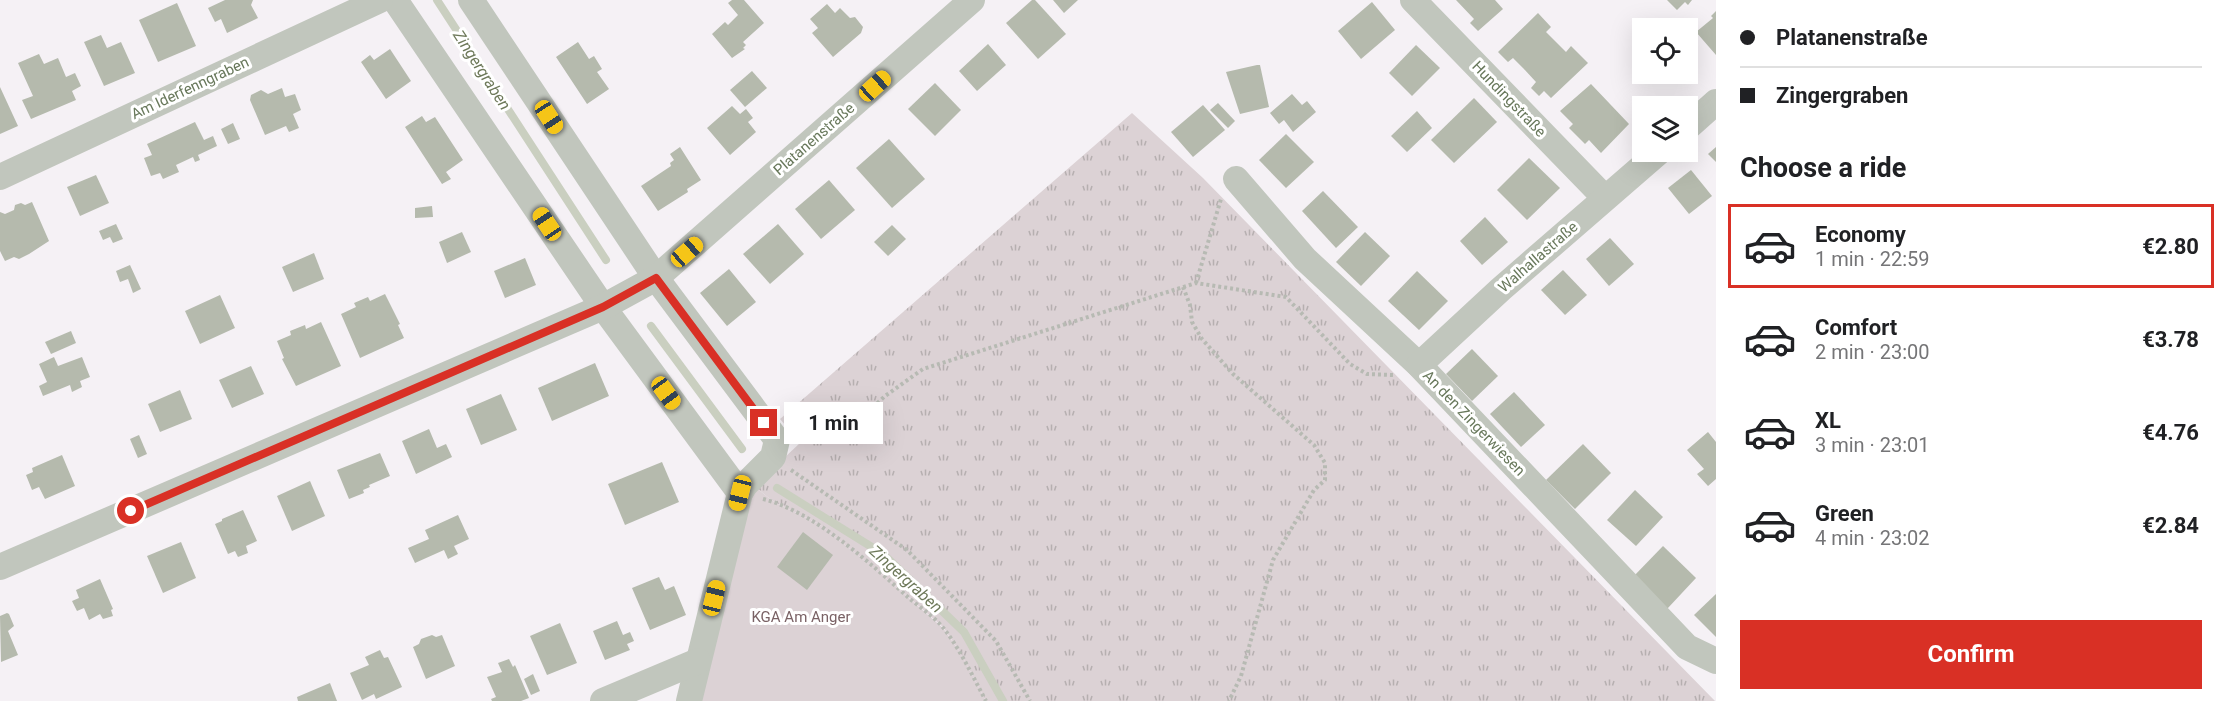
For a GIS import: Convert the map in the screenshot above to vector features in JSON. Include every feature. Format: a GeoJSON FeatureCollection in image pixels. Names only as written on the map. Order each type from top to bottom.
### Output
{"type":"FeatureCollection","features":[{"type":"Feature","properties":{"kind":"street","name":"Am Iderfenngraben"},"geometry":{"type":"LineString","coordinates":[[0,177],[380,0]]}},
{"type":"Feature","properties":{"kind":"street"},"geometry":{"type":"LineString","coordinates":[[395,0],[603,307],[742,489]]}},
{"type":"Feature","properties":{"kind":"street"},"geometry":{"type":"LineString","coordinates":[[471,0],[656,278],[775,449],[742,489],[689,701]]}},
{"type":"Feature","properties":{"kind":"street","name":"Platanenstraße"},"geometry":{"type":"LineString","coordinates":[[656,278],[972,0]]}},
{"type":"Feature","properties":{"kind":"street","name":"Hundingstraße"},"geometry":{"type":"LineString","coordinates":[[1413,0],[1605,198]]}},
{"type":"Feature","properties":{"kind":"street"},"geometry":{"type":"LineString","coordinates":[[1698,118],[1716,102]]}},
{"type":"Feature","properties":{"kind":"street","name":"Walhallastraße"},"geometry":{"type":"LineString","coordinates":[[1419,365],[1501,289],[1647,162]]}},
{"type":"Feature","properties":{"kind":"street","name":"An den Zingerwiesen"},"geometry":{"type":"LineString","coordinates":[[1236,179],[1305,259],[1419,365],[1687,647],[1716,662]]}},
{"type":"Feature","properties":{"kind":"street"},"geometry":{"type":"LineString","coordinates":[[0,567],[603,307],[656,278]]}},
{"type":"Feature","properties":{"kind":"street"},"geometry":{"type":"LineString","coordinates":[[603,701],[698,661]]}},
{"type":"Feature","properties":{"kind":"path"},"geometry":{"type":"LineString","coordinates":[[1196,283],[1222,197],[1236,179]]}},
{"type":"Feature","properties":{"kind":"path"},"geometry":{"type":"LineString","coordinates":[[775,449],[863,417],[885,396],[923,369],[1196,283],[1286,297],[1350,364],[1367,374],[1391,375],[1419,365]]}},
{"type":"Feature","properties":{"kind":"path"},"geometry":{"type":"LineString","coordinates":[[1183,287],[1190,305],[1192,322],[1202,339],[1233,374],[1314,446],[1325,463],[1325,480],[1314,489],[1273,560],[1241,676],[1229,701]]}},
{"type":"Feature","properties":{"kind":"path"},"geometry":{"type":"LineString","coordinates":[[775,449],[907,550],[996,641],[1030,701]]}},
{"type":"Feature","properties":{"kind":"path"},"geometry":{"type":"LineString","coordinates":[[742,489],[819,524],[943,627],[960,652],[986,701]]}},
{"type":"Feature","properties":{"kind":"green space"},"geometry":{"type":"Polygon","coordinates":[[[1132,113],[1203,178],[1715,701],[986,701],[960,652],[943,627],[819,524],[774,502],[754,486],[800,443],[780,419],[1132,113]]]}},
{"type":"Feature","properties":{"kind":"green space","name":"KGA Am Anger"},"geometry":{"type":"Polygon","coordinates":[[[754,486],[774,502],[819,524],[943,628],[960,652],[986,701],[696,701],[754,486]]]}},
{"type":"Feature","properties":{"kind":"building"},"geometry":{"type":"Polygon","coordinates":[[[225,0],[253,0],[251,5],[258,18],[227,33],[221,19],[215,22],[208,8],[225,0]]]}},
{"type":"Feature","properties":{"kind":"building"},"geometry":{"type":"Polygon","coordinates":[[[732,0],[744,0],[764,23],[743,42],[746,45],[743,48],[745,49],[732,58],[712,34],[725,22],[728,25],[738,15],[728,3],[732,0]]]}},
{"type":"Feature","properties":{"kind":"building"},"geometry":{"type":"Polygon","coordinates":[[[1032,0],[1035,0],[1066,34],[1038,59],[1006,23],[1032,0]]]}},
{"type":"Feature","properties":{"kind":"building"},"geometry":{"type":"Polygon","coordinates":[[[1053,0],[1078,0],[1064,13],[1053,0]]]}},
{"type":"Feature","properties":{"kind":"building"},"geometry":{"type":"Polygon","coordinates":[[[1456,0],[1495,0],[1503,9],[1478,31],[1470,23],[1474,19],[1456,0]]]}},
{"type":"Feature","properties":{"kind":"building"},"geometry":{"type":"Polygon","coordinates":[[[1667,0],[1692,0],[1688,5],[1685,2],[1677,10],[1667,0]]]}},
{"type":"Feature","properties":{"kind":"building"},"geometry":{"type":"Polygon","coordinates":[[[1372,2],[1395,30],[1361,59],[1338,31],[1372,2]]]}},
{"type":"Feature","properties":{"kind":"building"},"geometry":{"type":"Polygon","coordinates":[[[177,3],[196,46],[158,62],[139,20],[177,3]]]}},
{"type":"Feature","properties":{"kind":"building"},"geometry":{"type":"Polygon","coordinates":[[[827,4],[835,13],[840,8],[850,18],[855,17],[863,27],[861,33],[833,57],[812,33],[818,28],[810,19],[827,4]]]}},
{"type":"Feature","properties":{"kind":"building"},"geometry":{"type":"Polygon","coordinates":[[[1716,11],[1716,55],[1698,34],[1698,30],[1713,18],[1711,16],[1716,11]]]}},
{"type":"Feature","properties":{"kind":"building"},"geometry":{"type":"Polygon","coordinates":[[[1538,13],[1551,27],[1546,32],[1566,52],[1571,46],[1588,63],[1551,98],[1544,91],[1539,96],[1531,88],[1536,82],[1523,68],[1513,58],[1508,62],[1498,52],[1538,13]]]}},
{"type":"Feature","properties":{"kind":"building"},"geometry":{"type":"Polygon","coordinates":[[[101,35],[107,48],[121,42],[135,73],[104,86],[84,42],[101,35]]]}},
{"type":"Feature","properties":{"kind":"building"},"geometry":{"type":"Polygon","coordinates":[[[578,42],[589,59],[594,56],[602,69],[597,72],[609,89],[587,104],[556,57],[578,42]]]}},
{"type":"Feature","properties":{"kind":"building"},"geometry":{"type":"Polygon","coordinates":[[[988,44],[1006,65],[977,91],[959,71],[988,44]]]}},
{"type":"Feature","properties":{"kind":"building"},"geometry":{"type":"Polygon","coordinates":[[[1416,45],[1440,68],[1412,96],[1389,73],[1416,45]]]}},
{"type":"Feature","properties":{"kind":"building"},"geometry":{"type":"Polygon","coordinates":[[[390,49],[411,81],[386,99],[361,62],[370,55],[374,60],[390,49]]]}},
{"type":"Feature","properties":{"kind":"building"},"geometry":{"type":"Polygon","coordinates":[[[39,54],[44,64],[58,58],[66,77],[75,73],[81,86],[72,91],[76,100],[31,119],[22,100],[33,96],[18,63],[39,54]]]}},
{"type":"Feature","properties":{"kind":"building"},"geometry":{"type":"Polygon","coordinates":[[[1260,65],[1269,107],[1240,114],[1226,72],[1260,65]]]}},
{"type":"Feature","properties":{"kind":"building"},"geometry":{"type":"Polygon","coordinates":[[[752,71],[767,88],[745,107],[730,90],[752,71]]]}},
{"type":"Feature","properties":{"kind":"building"},"geometry":{"type":"Polygon","coordinates":[[[935,83],[961,110],[935,136],[908,109],[935,83]]]}},
{"type":"Feature","properties":{"kind":"building"},"geometry":{"type":"Polygon","coordinates":[[[1591,84],[1629,124],[1601,153],[1589,140],[1585,144],[1569,128],[1573,124],[1560,111],[1591,84]]]}},
{"type":"Feature","properties":{"kind":"building"},"geometry":{"type":"Polygon","coordinates":[[[0,87],[18,126],[0,134],[0,87]]]}},
{"type":"Feature","properties":{"kind":"building"},"geometry":{"type":"Polygon","coordinates":[[[282,88],[285,97],[295,94],[301,110],[293,114],[299,128],[289,132],[286,126],[265,135],[250,100],[251,95],[261,90],[268,94],[282,88]]]}},
{"type":"Feature","properties":{"kind":"building"},"geometry":{"type":"Polygon","coordinates":[[[1292,94],[1302,105],[1307,101],[1316,112],[1293,132],[1284,120],[1279,124],[1270,113],[1292,94]]]}},
{"type":"Feature","properties":{"kind":"building"},"geometry":{"type":"Polygon","coordinates":[[[1474,98],[1497,122],[1454,163],[1431,140],[1474,98]]]}},
{"type":"Feature","properties":{"kind":"building"},"geometry":{"type":"Polygon","coordinates":[[[1218,103],[1235,121],[1228,128],[1210,110],[1218,103]]]}},
{"type":"Feature","properties":{"kind":"building"},"geometry":{"type":"Polygon","coordinates":[[[1203,105],[1225,130],[1193,157],[1171,132],[1203,105]]]}},
{"type":"Feature","properties":{"kind":"building"},"geometry":{"type":"Polygon","coordinates":[[[732,106],[740,114],[746,109],[753,118],[748,122],[756,132],[730,155],[707,128],[732,106]]]}},
{"type":"Feature","properties":{"kind":"building"},"geometry":{"type":"Polygon","coordinates":[[[1417,111],[1432,128],[1407,152],[1391,136],[1417,111]]]}},
{"type":"Feature","properties":{"kind":"building"},"geometry":{"type":"Polygon","coordinates":[[[422,116],[426,122],[435,117],[463,160],[446,172],[451,179],[442,184],[405,127],[422,116]]]}},
{"type":"Feature","properties":{"kind":"building"},"geometry":{"type":"Polygon","coordinates":[[[195,122],[204,140],[213,136],[217,146],[198,155],[200,160],[195,162],[193,157],[176,165],[179,172],[163,179],[160,173],[151,176],[144,158],[152,155],[147,144],[195,122]]]}},
{"type":"Feature","properties":{"kind":"building"},"geometry":{"type":"Polygon","coordinates":[[[233,123],[240,139],[228,144],[221,129],[233,123]]]}},
{"type":"Feature","properties":{"kind":"building"},"geometry":{"type":"Polygon","coordinates":[[[1286,134],[1314,162],[1286,188],[1259,160],[1286,134]]]}},
{"type":"Feature","properties":{"kind":"building"},"geometry":{"type":"Polygon","coordinates":[[[889,139],[925,179],[892,208],[856,168],[889,139]]]}},
{"type":"Feature","properties":{"kind":"building"},"geometry":{"type":"Polygon","coordinates":[[[680,147],[701,180],[687,189],[688,192],[658,211],[641,186],[671,166],[670,163],[674,160],[670,154],[680,147]]]}},
{"type":"Feature","properties":{"kind":"building"},"geometry":{"type":"Polygon","coordinates":[[[1716,147],[1716,162],[1708,154],[1716,147]]]}},
{"type":"Feature","properties":{"kind":"building"},"geometry":{"type":"Polygon","coordinates":[[[1529,158],[1560,188],[1527,220],[1497,190],[1529,158]]]}},
{"type":"Feature","properties":{"kind":"building"},"geometry":{"type":"Polygon","coordinates":[[[1691,170],[1712,196],[1689,214],[1668,188],[1691,170]]]}},
{"type":"Feature","properties":{"kind":"building"},"geometry":{"type":"Polygon","coordinates":[[[96,175],[109,203],[80,216],[67,187],[96,175]]]}},
{"type":"Feature","properties":{"kind":"building"},"geometry":{"type":"Polygon","coordinates":[[[829,180],[855,210],[821,239],[795,209],[829,180]]]}},
{"type":"Feature","properties":{"kind":"building"},"geometry":{"type":"Polygon","coordinates":[[[1323,191],[1358,227],[1336,248],[1302,211],[1323,191]]]}},
{"type":"Feature","properties":{"kind":"building"},"geometry":{"type":"Polygon","coordinates":[[[32,202],[49,241],[19,259],[14,257],[5,261],[0,251],[0,212],[5,214],[14,210],[15,205],[32,202]]]}},
{"type":"Feature","properties":{"kind":"building"},"geometry":{"type":"Polygon","coordinates":[[[432,206],[433,217],[415,218],[415,208],[432,206]]]}},
{"type":"Feature","properties":{"kind":"building"},"geometry":{"type":"Polygon","coordinates":[[[1485,217],[1508,242],[1482,265],[1460,241],[1485,217]]]}},
{"type":"Feature","properties":{"kind":"building"},"geometry":{"type":"Polygon","coordinates":[[[116,224],[123,239],[113,243],[110,237],[103,240],[99,231],[116,224]]]}},
{"type":"Feature","properties":{"kind":"building"},"geometry":{"type":"Polygon","coordinates":[[[778,224],[804,254],[770,284],[743,254],[778,224]]]}},
{"type":"Feature","properties":{"kind":"building"},"geometry":{"type":"Polygon","coordinates":[[[892,225],[906,239],[888,256],[874,242],[892,225]]]}},
{"type":"Feature","properties":{"kind":"building"},"geometry":{"type":"Polygon","coordinates":[[[462,232],[471,252],[447,263],[439,242],[462,232]]]}},
{"type":"Feature","properties":{"kind":"building"},"geometry":{"type":"Polygon","coordinates":[[[1365,232],[1390,256],[1361,286],[1336,262],[1365,232]]]}},
{"type":"Feature","properties":{"kind":"building"},"geometry":{"type":"Polygon","coordinates":[[[1610,238],[1634,264],[1609,286],[1586,259],[1610,238]]]}},
{"type":"Feature","properties":{"kind":"building"},"geometry":{"type":"Polygon","coordinates":[[[314,253],[324,279],[293,292],[282,267],[314,253]]]}},
{"type":"Feature","properties":{"kind":"building"},"geometry":{"type":"Polygon","coordinates":[[[525,258],[536,285],[505,298],[494,271],[525,258]]]}},
{"type":"Feature","properties":{"kind":"building"},"geometry":{"type":"Polygon","coordinates":[[[130,265],[141,289],[133,293],[128,279],[120,282],[116,271],[130,265]]]}},
{"type":"Feature","properties":{"kind":"building"},"geometry":{"type":"Polygon","coordinates":[[[729,269],[756,302],[727,326],[700,293],[729,269]]]}},
{"type":"Feature","properties":{"kind":"building"},"geometry":{"type":"Polygon","coordinates":[[[1563,270],[1587,295],[1565,315],[1541,290],[1563,270]]]}},
{"type":"Feature","properties":{"kind":"building"},"geometry":{"type":"Polygon","coordinates":[[[1417,271],[1448,301],[1419,330],[1388,301],[1417,271]]]}},
{"type":"Feature","properties":{"kind":"building"},"geometry":{"type":"Polygon","coordinates":[[[385,294],[400,324],[398,325],[404,338],[360,358],[341,314],[356,307],[354,303],[368,297],[370,301],[385,294]]]}},
{"type":"Feature","properties":{"kind":"building"},"geometry":{"type":"Polygon","coordinates":[[[220,295],[235,328],[200,344],[185,311],[220,295]]]}},
{"type":"Feature","properties":{"kind":"building"},"geometry":{"type":"Polygon","coordinates":[[[321,322],[341,366],[296,386],[282,359],[284,358],[277,341],[291,335],[290,331],[305,325],[306,329],[321,322]]]}},
{"type":"Feature","properties":{"kind":"building"},"geometry":{"type":"Polygon","coordinates":[[[71,331],[76,343],[51,354],[45,342],[71,331]]]}},
{"type":"Feature","properties":{"kind":"building"},"geometry":{"type":"Polygon","coordinates":[[[1472,349],[1498,376],[1472,401],[1446,374],[1472,349]]]}},
{"type":"Feature","properties":{"kind":"building"},"geometry":{"type":"Polygon","coordinates":[[[54,357],[58,366],[82,357],[90,377],[80,381],[82,387],[72,392],[70,385],[43,396],[39,386],[47,382],[39,364],[54,357]]]}},
{"type":"Feature","properties":{"kind":"building"},"geometry":{"type":"Polygon","coordinates":[[[595,363],[609,396],[552,421],[538,388],[595,363]]]}},
{"type":"Feature","properties":{"kind":"building"},"geometry":{"type":"Polygon","coordinates":[[[251,366],[264,394],[232,408],[219,380],[251,366]]]}},
{"type":"Feature","properties":{"kind":"building"},"geometry":{"type":"Polygon","coordinates":[[[180,390],[192,419],[160,432],[148,404],[180,390]]]}},
{"type":"Feature","properties":{"kind":"building"},"geometry":{"type":"Polygon","coordinates":[[[1514,392],[1545,425],[1521,447],[1490,414],[1514,392]]]}},
{"type":"Feature","properties":{"kind":"building"},"geometry":{"type":"Polygon","coordinates":[[[501,394],[517,430],[481,445],[466,409],[501,394]]]}},
{"type":"Feature","properties":{"kind":"building"},"geometry":{"type":"Polygon","coordinates":[[[429,429],[437,448],[446,444],[452,457],[416,474],[402,441],[429,429]]]}},
{"type":"Feature","properties":{"kind":"building"},"geometry":{"type":"Polygon","coordinates":[[[1708,432],[1716,442],[1716,479],[1708,486],[1697,474],[1704,469],[1687,450],[1708,432]]]}},
{"type":"Feature","properties":{"kind":"building"},"geometry":{"type":"Polygon","coordinates":[[[139,435],[147,454],[138,458],[130,439],[139,435]]]}},
{"type":"Feature","properties":{"kind":"building"},"geometry":{"type":"Polygon","coordinates":[[[1583,444],[1611,473],[1575,509],[1546,480],[1583,444]]]}},
{"type":"Feature","properties":{"kind":"building"},"geometry":{"type":"Polygon","coordinates":[[[380,453],[390,476],[369,485],[370,487],[363,490],[364,493],[349,499],[337,470],[380,453]]]}},
{"type":"Feature","properties":{"kind":"building"},"geometry":{"type":"Polygon","coordinates":[[[62,455],[75,486],[45,499],[39,487],[32,490],[26,475],[33,472],[32,468],[62,455]]]}},
{"type":"Feature","properties":{"kind":"building"},"geometry":{"type":"Polygon","coordinates":[[[662,462],[679,502],[625,525],[608,484],[662,462]]]}},
{"type":"Feature","properties":{"kind":"building"},"geometry":{"type":"Polygon","coordinates":[[[310,481],[325,516],[292,531],[277,496],[310,481]]]}},
{"type":"Feature","properties":{"kind":"building"},"geometry":{"type":"Polygon","coordinates":[[[1635,490],[1663,517],[1636,546],[1607,520],[1635,490]]]}},
{"type":"Feature","properties":{"kind":"building"},"geometry":{"type":"Polygon","coordinates":[[[243,510],[257,541],[246,546],[248,553],[238,557],[235,551],[228,554],[215,524],[243,510]]]}},
{"type":"Feature","properties":{"kind":"building"},"geometry":{"type":"Polygon","coordinates":[[[458,515],[469,539],[454,546],[458,554],[448,559],[444,550],[415,563],[408,548],[429,539],[425,530],[458,515]]]}},
{"type":"Feature","properties":{"kind":"building"},"geometry":{"type":"Polygon","coordinates":[[[803,532],[833,555],[807,590],[777,567],[803,532]]]}},
{"type":"Feature","properties":{"kind":"building"},"geometry":{"type":"Polygon","coordinates":[[[181,542],[196,578],[163,593],[147,556],[181,542]]]}},
{"type":"Feature","properties":{"kind":"building"},"geometry":{"type":"Polygon","coordinates":[[[1663,546],[1696,578],[1667,609],[1633,577],[1663,546]]]}},
{"type":"Feature","properties":{"kind":"building"},"geometry":{"type":"Polygon","coordinates":[[[659,577],[665,590],[674,586],[686,615],[650,630],[632,588],[659,577]]]}},
{"type":"Feature","properties":{"kind":"building"},"geometry":{"type":"Polygon","coordinates":[[[100,579],[113,609],[111,610],[113,616],[103,619],[100,614],[89,620],[84,608],[77,611],[72,601],[79,598],[76,590],[100,579]]]}},
{"type":"Feature","properties":{"kind":"building"},"geometry":{"type":"Polygon","coordinates":[[[1716,594],[1716,637],[1694,615],[1716,594]]]}},
{"type":"Feature","properties":{"kind":"building"},"geometry":{"type":"Polygon","coordinates":[[[7,613],[14,626],[8,631],[18,655],[1,662],[0,616],[7,613]]]}},
{"type":"Feature","properties":{"kind":"building"},"geometry":{"type":"Polygon","coordinates":[[[617,621],[623,635],[630,632],[634,641],[627,644],[630,650],[605,660],[593,631],[617,621]]]}},
{"type":"Feature","properties":{"kind":"building"},"geometry":{"type":"Polygon","coordinates":[[[560,623],[577,663],[547,675],[530,636],[560,623]]]}},
{"type":"Feature","properties":{"kind":"building"},"geometry":{"type":"Polygon","coordinates":[[[432,635],[436,637],[442,635],[455,666],[426,679],[413,647],[419,644],[421,639],[432,635]]]}},
{"type":"Feature","properties":{"kind":"building"},"geometry":{"type":"Polygon","coordinates":[[[380,650],[384,658],[388,657],[402,687],[376,699],[374,694],[362,700],[350,673],[369,665],[365,657],[380,650]]]}},
{"type":"Feature","properties":{"kind":"building"},"geometry":{"type":"Polygon","coordinates":[[[509,659],[513,667],[515,665],[529,698],[521,701],[492,701],[491,699],[496,697],[487,677],[502,672],[498,663],[509,659]]]}},
{"type":"Feature","properties":{"kind":"building"},"geometry":{"type":"Polygon","coordinates":[[[533,674],[540,691],[531,695],[524,679],[533,674]]]}},
{"type":"Feature","properties":{"kind":"building"},"geometry":{"type":"Polygon","coordinates":[[[330,683],[337,701],[298,701],[297,697],[330,683]]]}},
{"type":"Feature","properties":{"kind":"waterway","name":"Zingergraben"},"geometry":{"type":"LineString","coordinates":[[437,0],[606,260]]}},
{"type":"Feature","properties":{"kind":"waterway","name":"Zingergraben"},"geometry":{"type":"LineString","coordinates":[[651,326],[742,449]]}},
{"type":"Feature","properties":{"kind":"waterway","name":"Zingergraben"},"geometry":{"type":"LineString","coordinates":[[777,488],[883,554],[964,632],[1003,701]]}},
{"type":"Feature","properties":{"kind":"route"},"geometry":{"type":"LineString","coordinates":[[131,511],[603,307],[656,278],[764,423]]}}]}
